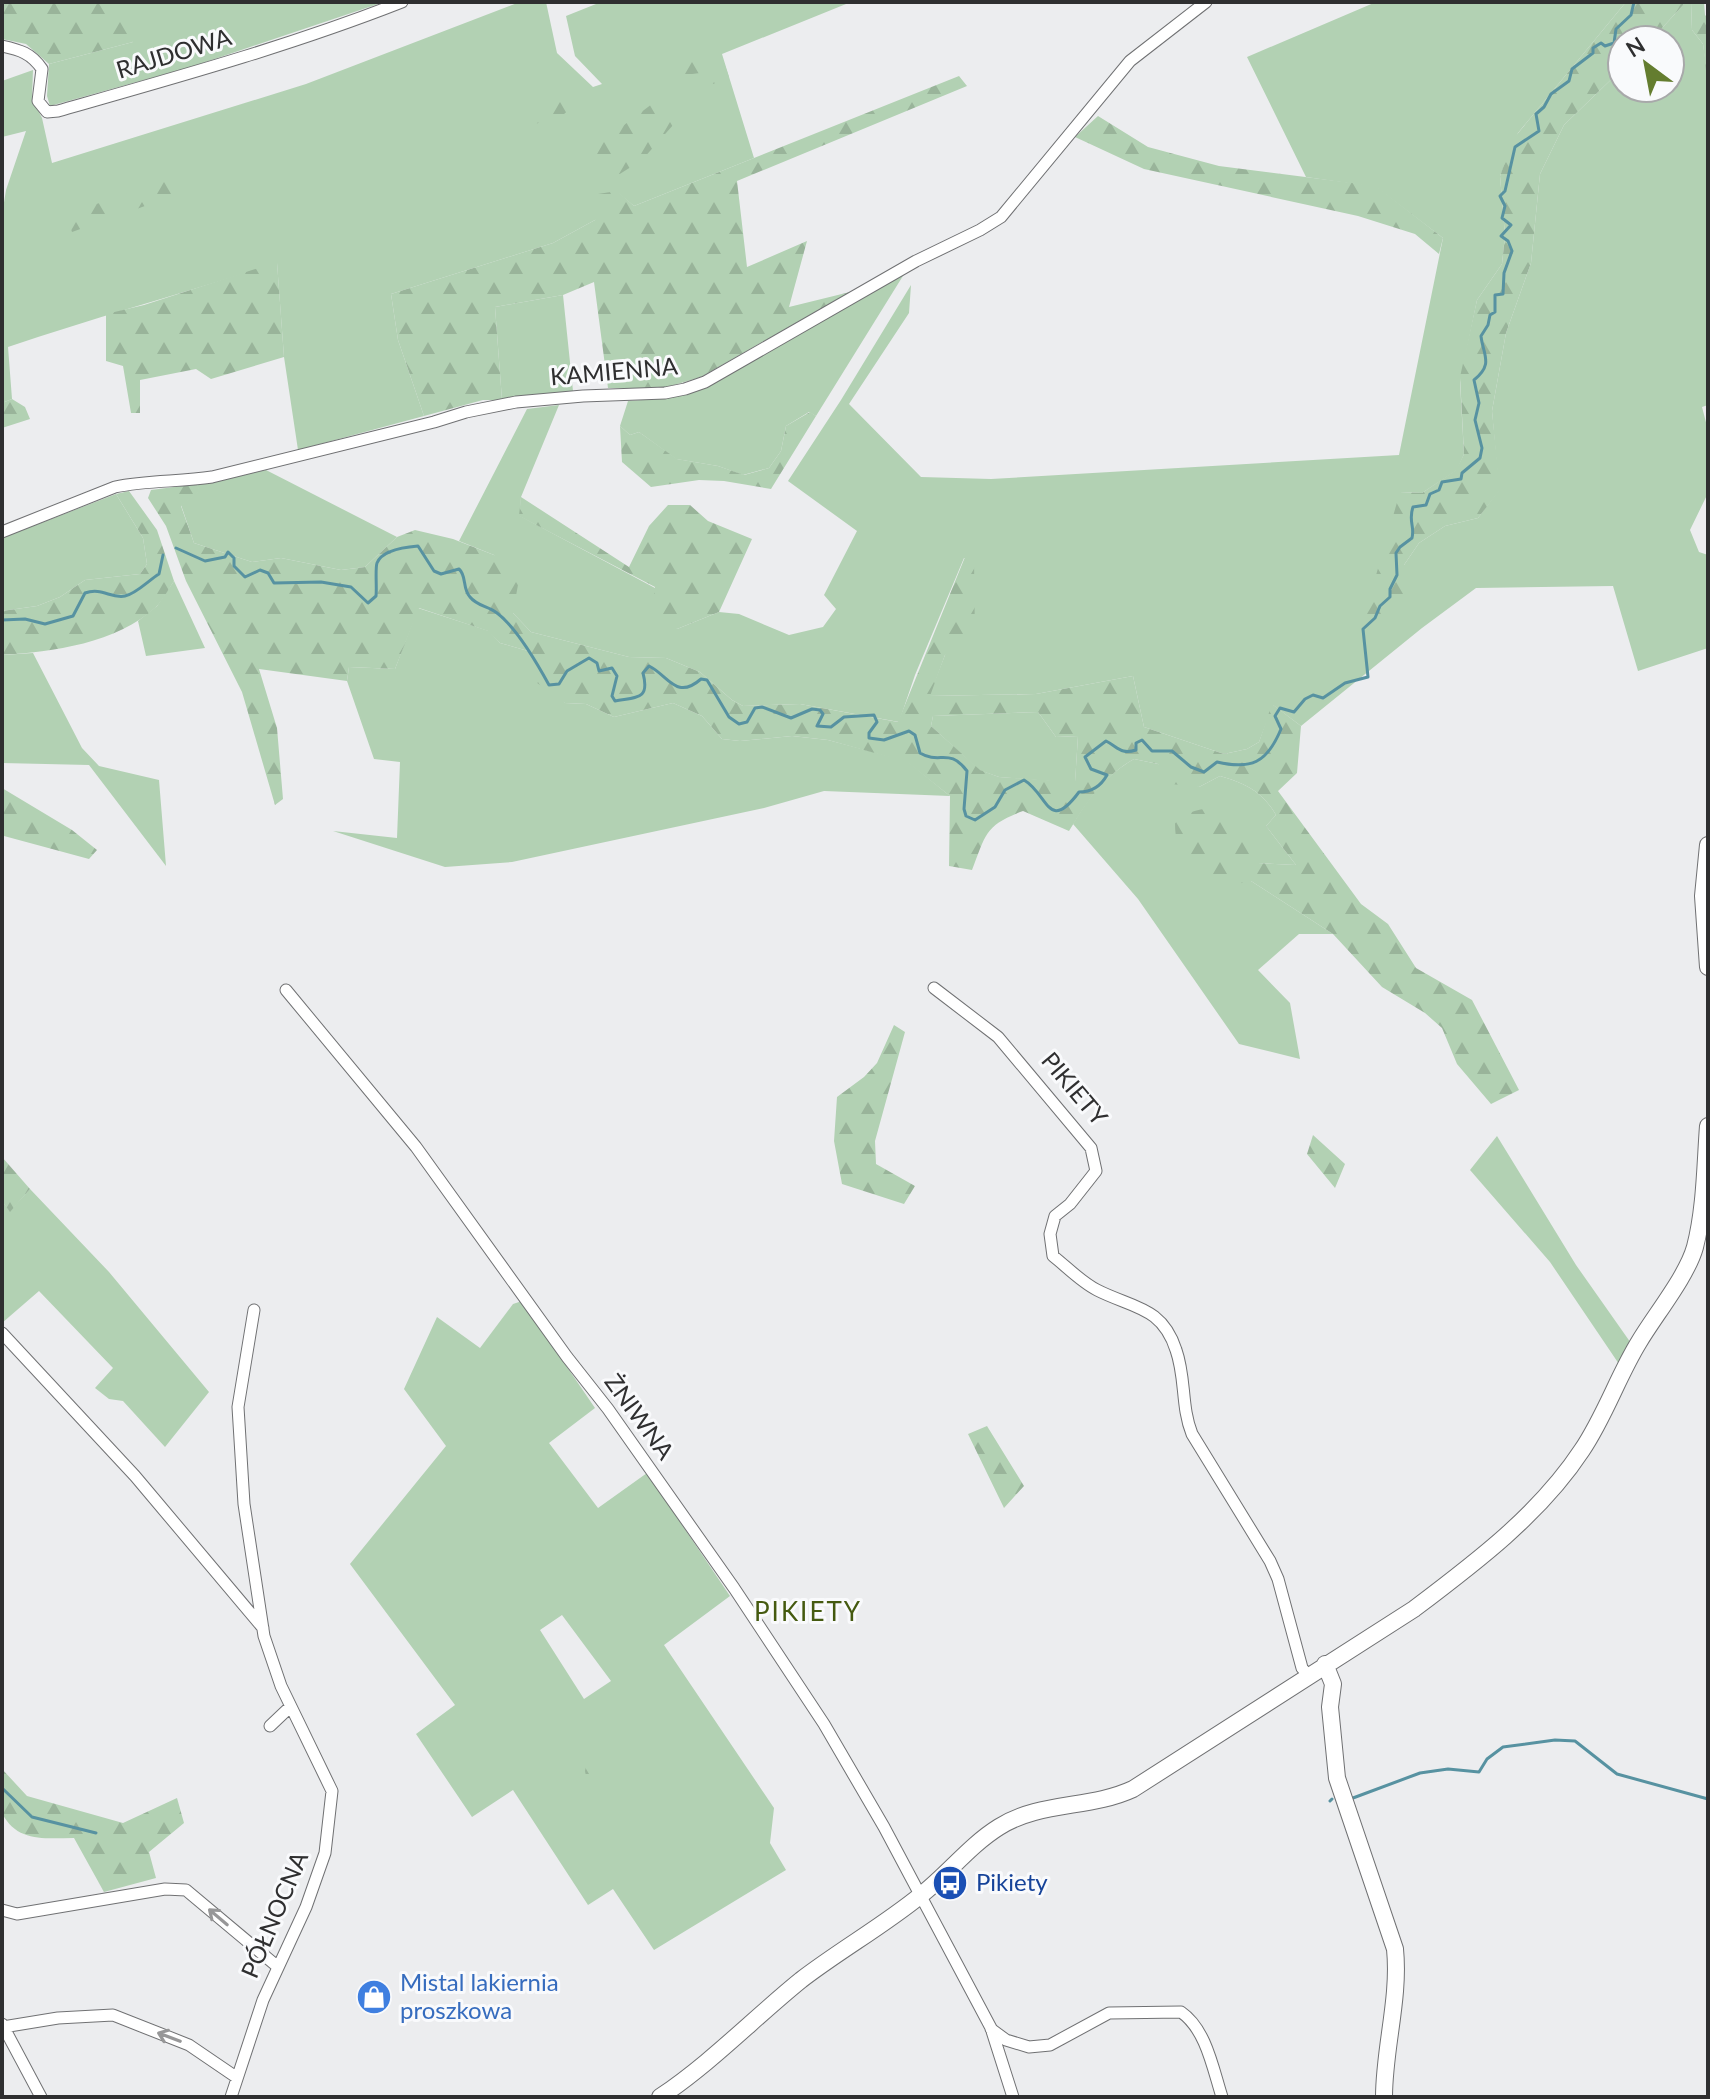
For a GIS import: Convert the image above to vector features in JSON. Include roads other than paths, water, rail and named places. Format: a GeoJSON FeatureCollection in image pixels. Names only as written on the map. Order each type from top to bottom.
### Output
{"type":"FeatureCollection","features":[{"type":"Feature","properties":{"kind":"street","name":"RAJDOWA"},"geometry":{"type":"LineString","coordinates":[[2,46],[23,51],[35,59],[42,69],[38,101],[47,112],[58,111],[211,67],[352,22],[402,2]]}},
{"type":"Feature","properties":{"kind":"street","name":"KAMIENNA"},"geometry":{"type":"LineString","coordinates":[[2,532],[115,487],[212,477],[466,412],[516,402],[665,393],[705,382],[916,261],[1001,217],[1130,61],[1206,2]]}},
{"type":"Feature","properties":{"kind":"street"},"geometry":{"type":"LineString","coordinates":[[1708,845],[1703,896],[1708,967]]}},
{"type":"Feature","properties":{"kind":"street","name":"PIKIETY"},"geometry":{"type":"LineString","coordinates":[[934,988],[998,1037],[1091,1148],[1096,1171],[1070,1204],[1055,1216],[1050,1234],[1053,1256],[1095,1290],[1141,1307],[1155,1316],[1168,1331],[1177,1352],[1185,1418],[1270,1561],[1278,1579],[1302,1668],[1308,1675]]}},
{"type":"Feature","properties":{"kind":"street","name":"ŻNIWNA"},"geometry":{"type":"LineString","coordinates":[[286,990],[416,1147],[642,1457],[824,1724],[921,1895],[991,2028],[1013,2097]]}},
{"type":"Feature","properties":{"kind":"street"},"geometry":{"type":"LineString","coordinates":[[660,2097],[819,1967],[921,1895],[1000,1826],[1028,1812],[1099,1801],[1133,1789],[1414,1609],[1453,1579],[1547,1495],[1583,1449],[1626,1364],[1694,1250],[1703,1196],[1708,1126]]}},
{"type":"Feature","properties":{"kind":"street","name":"PÓŁNOCNA"},"geometry":{"type":"LineString","coordinates":[[231,2097],[263,2000],[306,1907],[325,1853],[332,1791],[273,1668],[263,1628],[244,1504],[238,1407],[254,1310]]}},
{"type":"Feature","properties":{"kind":"street"},"geometry":{"type":"LineString","coordinates":[[2,1333],[135,1476],[263,1628]]}},
{"type":"Feature","properties":{"kind":"street"},"geometry":{"type":"LineString","coordinates":[[1325,1664],[1333,1684],[1330,1707],[1337,1778],[1395,1949],[1396,1975],[1384,2097]]}},
{"type":"Feature","properties":{"kind":"street"},"geometry":{"type":"LineString","coordinates":[[1308,1675],[1330,1707]]}},
{"type":"Feature","properties":{"kind":"street"},"geometry":{"type":"LineString","coordinates":[[270,1726],[290,1707]]}},
{"type":"Feature","properties":{"kind":"street"},"geometry":{"type":"LineString","coordinates":[[2,1910],[17,1914],[165,1889],[186,1890],[278,1967]]}},
{"type":"Feature","properties":{"kind":"street"},"geometry":{"type":"LineString","coordinates":[[991,2028],[1006,2040],[1029,2047],[1050,2045],[1109,2013],[1181,2012],[1188,2017],[1201,2038],[1222,2097]]}},
{"type":"Feature","properties":{"kind":"street"},"geometry":{"type":"LineString","coordinates":[[41,2097],[3,2026],[58,2018],[113,2015],[189,2045],[236,2077]]}},
{"type":"Feature","properties":{"kind":"waterway"},"geometry":{"type":"LineString","coordinates":[[176,548],[205,561],[225,557],[228,552],[234,558],[234,566],[245,577],[260,570],[268,573],[274,583],[321,582],[351,587],[368,603],[376,596],[376,566],[380,559],[395,550],[418,546],[434,571],[441,574],[459,569],[470,597],[497,613],[512,627],[549,685],[559,684],[567,671],[589,658],[597,663],[599,671],[612,668],[617,676],[612,696],[615,701],[635,698],[643,693],[643,673],[649,666],[679,687],[685,688],[701,679],[707,680],[729,717],[739,724],[747,722],[755,708],[762,707],[791,718],[812,709],[820,710],[823,714],[817,726],[831,727],[844,717],[874,715],[877,722],[869,738],[884,740],[909,731],[915,735],[920,753],[933,758],[949,758],[961,764],[967,771],[964,809],[966,816],[975,820],[995,807],[1005,790],[1024,780],[1049,807],[1061,810],[1079,792],[1092,790],[1105,779],[1107,775],[1091,769],[1085,757],[1106,741],[1127,752],[1136,750],[1136,743],[1142,740],[1152,751],[1172,751],[1191,767],[1204,772],[1217,762],[1248,764],[1264,756],[1276,741],[1281,729],[1275,716],[1280,708],[1294,712],[1313,695],[1323,698],[1345,683],[1368,677],[1363,629],[1390,597],[1390,589],[1397,575],[1396,553],[1412,538],[1413,507],[1426,505],[1430,494],[1439,490],[1442,482],[1461,479],[1462,473],[1480,458],[1482,448],[1475,420],[1479,403],[1474,380],[1486,364],[1481,336],[1490,315],[1495,312],[1495,295],[1503,294],[1504,273],[1512,251],[1508,241],[1501,236],[1511,225],[1502,218],[1505,206],[1500,196],[1505,191],[1515,147],[1539,131],[1536,114],[1551,94],[1569,81],[1572,69],[1601,43],[1605,46],[1614,43],[1616,29],[1631,15],[1634,2]]}},
{"type":"Feature","properties":{"kind":"waterway"},"geometry":{"type":"LineString","coordinates":[[2,620],[25,619],[45,624],[73,616],[85,593],[96,591],[129,595],[159,574],[163,555]]}},
{"type":"Feature","properties":{"kind":"waterway"},"geometry":{"type":"LineString","coordinates":[[1353,1798],[1420,1773],[1448,1769],[1479,1772],[1487,1759],[1503,1747],[1555,1740],[1575,1741],[1617,1774],[1708,1799]]}},
{"type":"Feature","properties":{"kind":"waterway"},"geometry":{"type":"LineString","coordinates":[[2,1788],[32,1817],[96,1833]]}},
{"type":"Feature","properties":{"kind":"place","name":"Pikiety"},"geometry":{"type":"Point","coordinates":[950,1883]}},
{"type":"Feature","properties":{"kind":"place","name":"Mistal lakiernia proszkowa"},"geometry":{"type":"Point","coordinates":[374,1997]}},
{"type":"Feature","properties":{"kind":"district","name":"PIKIETY"},"geometry":{"type":"Point","coordinates":[808,1612]}}]}
